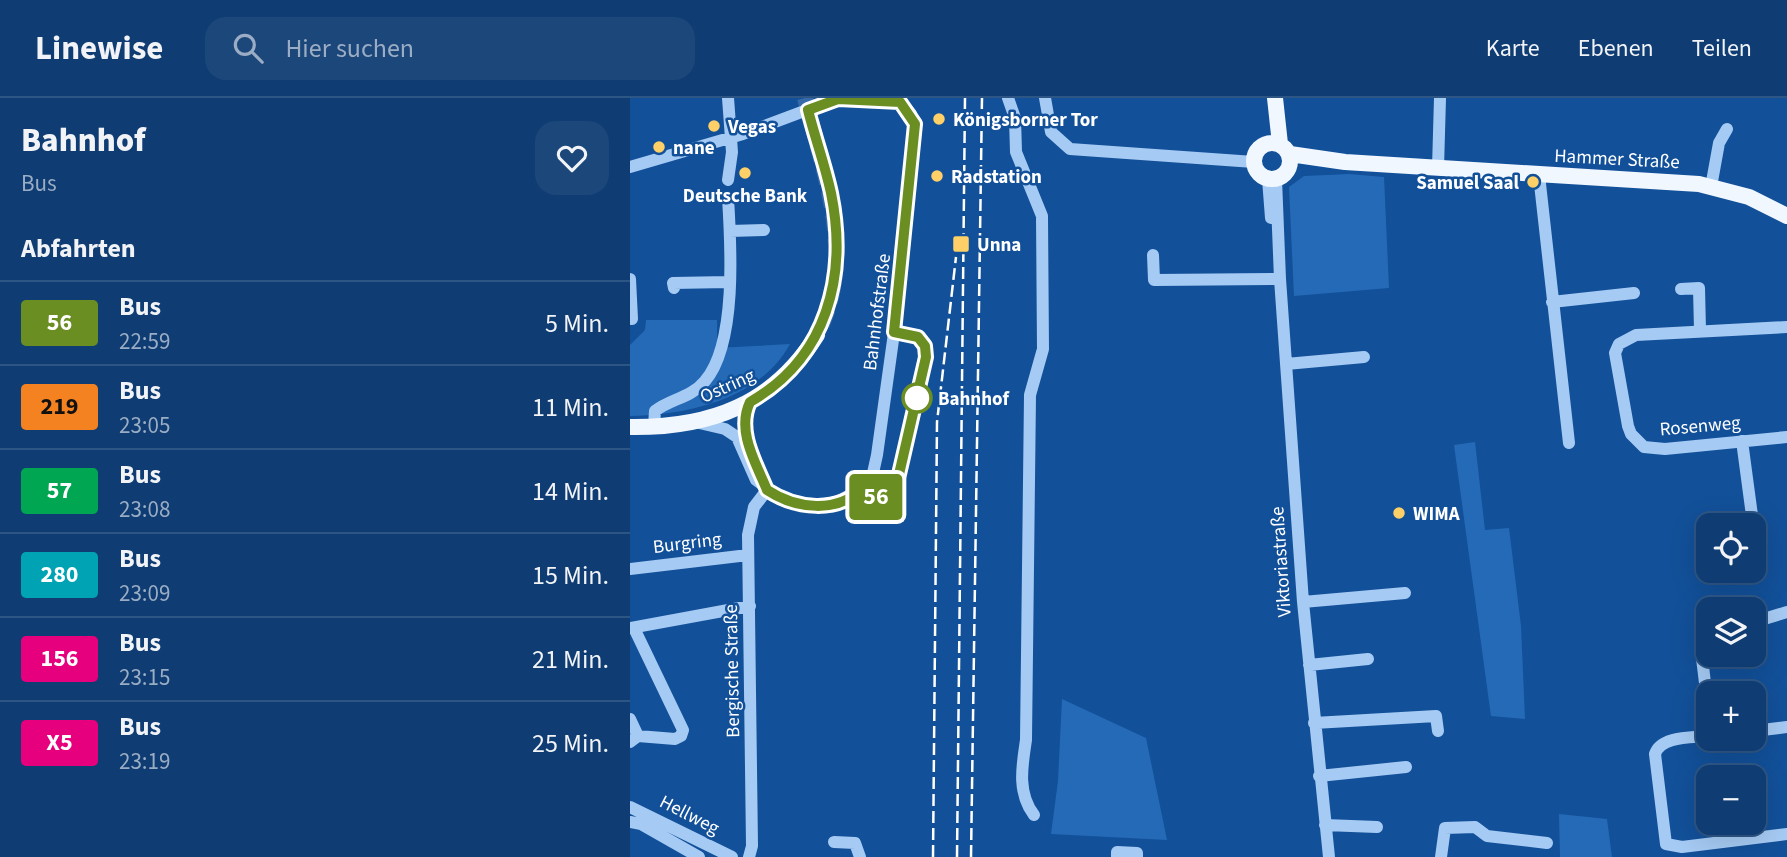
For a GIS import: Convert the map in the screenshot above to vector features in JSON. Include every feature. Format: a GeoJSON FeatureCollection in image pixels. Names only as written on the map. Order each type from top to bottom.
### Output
{"type":"FeatureCollection","features":[{"type":"Feature","properties":{"kind":"main road","name":"Viktoriastraße"},"geometry":{"type":"LineString","coordinates":[[1275,101],[1278,161]]}},
{"type":"Feature","properties":{"kind":"main road"},"geometry":{"type":"LineString","coordinates":[[1257,150],[1278,161],[1258,173],[1254,162],[1257,150]]}},
{"type":"Feature","properties":{"kind":"main road","name":"Hammer Straße"},"geometry":{"type":"LineString","coordinates":[[1278,161],[1438,167],[1711,187],[1748,197],[1787,216]]}},
{"type":"Feature","properties":{"kind":"main road","name":"Ostring"},"geometry":{"type":"LineString","coordinates":[[630,427],[692,422],[750,402],[794,368],[817,335]]}},
{"type":"Feature","properties":{"kind":"street"},"geometry":{"type":"LineString","coordinates":[[728,180],[731,138],[729,98]]}},
{"type":"Feature","properties":{"kind":"street","name":"Bahnhofstraße"},"geometry":{"type":"LineString","coordinates":[[630,167],[731,138],[839,98],[900,102],[911,114],[916,135],[894,332],[877,455],[873,473],[863,488]]}},
{"type":"Feature","properties":{"kind":"street"},"geometry":{"type":"LineString","coordinates":[[1008,98],[1016,125],[1016,152],[1042,216],[1043,349],[1030,395],[1026,740],[1021,774],[1027,806],[1034,815]]}},
{"type":"Feature","properties":{"kind":"street"},"geometry":{"type":"LineString","coordinates":[[1045,98],[1051,132],[1070,149],[1254,162]]}},
{"type":"Feature","properties":{"kind":"street"},"geometry":{"type":"LineString","coordinates":[[1438,167],[1440,98]]}},
{"type":"Feature","properties":{"kind":"street"},"geometry":{"type":"LineString","coordinates":[[1711,187],[1719,143],[1727,129]]}},
{"type":"Feature","properties":{"kind":"street","name":"Viktoriastraße"},"geometry":{"type":"LineString","coordinates":[[1278,161],[1272,227],[1279,263],[1303,602],[1329,857]]}},
{"type":"Feature","properties":{"kind":"street"},"geometry":{"type":"LineString","coordinates":[[1539,175],[1569,443]]}},
{"type":"Feature","properties":{"kind":"street"},"geometry":{"type":"LineString","coordinates":[[654,426],[655,411],[694,391],[715,366],[722,348],[729,282],[728,198]]}},
{"type":"Feature","properties":{"kind":"street"},"geometry":{"type":"LineString","coordinates":[[730,231],[764,230]]}},
{"type":"Feature","properties":{"kind":"street"},"geometry":{"type":"LineString","coordinates":[[1153,255],[1154,280],[1280,279]]}},
{"type":"Feature","properties":{"kind":"street"},"geometry":{"type":"LineString","coordinates":[[630,279],[632,319]]}},
{"type":"Feature","properties":{"kind":"street"},"geometry":{"type":"LineString","coordinates":[[674,288],[673,283],[729,282]]}},
{"type":"Feature","properties":{"kind":"street"},"geometry":{"type":"LineString","coordinates":[[1681,289],[1699,288],[1700,330]]}},
{"type":"Feature","properties":{"kind":"street"},"geometry":{"type":"LineString","coordinates":[[1552,302],[1634,293]]}},
{"type":"Feature","properties":{"kind":"street","name":"Rosenweg"},"geometry":{"type":"LineString","coordinates":[[1787,327],[1636,335],[1619,344],[1615,363],[1631,435],[1644,447],[1654,449],[1787,437]]}},
{"type":"Feature","properties":{"kind":"street"},"geometry":{"type":"LineString","coordinates":[[692,422],[725,429],[737,438],[751,473],[767,490],[790,502],[820,506],[843,501],[863,488],[878,499],[887,500],[894,496],[926,357],[925,346],[918,337],[894,332]]}},
{"type":"Feature","properties":{"kind":"street"},"geometry":{"type":"LineString","coordinates":[[1286,364],[1364,357]]}},
{"type":"Feature","properties":{"kind":"street"},"geometry":{"type":"LineString","coordinates":[[750,402],[746,430],[767,490]]}},
{"type":"Feature","properties":{"kind":"street"},"geometry":{"type":"LineString","coordinates":[[1742,441],[1752,513]]}},
{"type":"Feature","properties":{"kind":"street","name":"Bergische Straße"},"geometry":{"type":"LineString","coordinates":[[749,857],[752,846],[748,555],[751,514],[767,490]]}},
{"type":"Feature","properties":{"kind":"street","name":"Burgring"},"geometry":{"type":"LineString","coordinates":[[630,569],[748,555]]}},
{"type":"Feature","properties":{"kind":"street"},"geometry":{"type":"LineString","coordinates":[[1303,602],[1405,593]]}},
{"type":"Feature","properties":{"kind":"street"},"geometry":{"type":"LineString","coordinates":[[630,719],[634,739],[675,739],[681,736],[682,730],[632,628],[750,606]]}},
{"type":"Feature","properties":{"kind":"street"},"geometry":{"type":"LineString","coordinates":[[1766,618],[1787,612]]}},
{"type":"Feature","properties":{"kind":"street"},"geometry":{"type":"LineString","coordinates":[[1309,665],[1368,659]]}},
{"type":"Feature","properties":{"kind":"street"},"geometry":{"type":"LineString","coordinates":[[1314,723],[1436,716],[1438,731]]}},
{"type":"Feature","properties":{"kind":"street"},"geometry":{"type":"LineString","coordinates":[[1766,730],[1787,727]]}},
{"type":"Feature","properties":{"kind":"street"},"geometry":{"type":"LineString","coordinates":[[1696,738],[1664,742],[1657,746],[1655,754],[1666,844],[1682,847],[1787,834]]}},
{"type":"Feature","properties":{"kind":"street"},"geometry":{"type":"LineString","coordinates":[[1319,776],[1406,767]]}},
{"type":"Feature","properties":{"kind":"street","name":"Hellweg"},"geometry":{"type":"LineString","coordinates":[[630,807],[732,857]]}},
{"type":"Feature","properties":{"kind":"street","name":"Hellweg"},"geometry":{"type":"LineString","coordinates":[[630,822],[641,824],[699,857]]}},
{"type":"Feature","properties":{"kind":"street"},"geometry":{"type":"LineString","coordinates":[[1325,825],[1377,827]]}},
{"type":"Feature","properties":{"kind":"street"},"geometry":{"type":"LineString","coordinates":[[1441,857],[1445,828],[1475,827],[1487,836],[1547,843]]}},
{"type":"Feature","properties":{"kind":"street"},"geometry":{"type":"LineString","coordinates":[[834,842],[855,843],[860,857]]}},
{"type":"Feature","properties":{"kind":"street"},"geometry":{"type":"LineString","coordinates":[[1117,857],[1117,852],[1137,853],[1137,857]]}},
{"type":"Feature","properties":{"kind":"shaded area"},"geometry":{"type":"Polygon","coordinates":[[[1349,174],[1384,177],[1389,288],[1294,296],[1289,187],[1304,176],[1349,174]]]}},
{"type":"Feature","properties":{"kind":"shaded area"},"geometry":{"type":"Polygon","coordinates":[[[646,320],[717,320],[717,348],[790,344],[777,363],[742,391],[699,407],[630,416],[630,345],[645,330],[646,320]]]}},
{"type":"Feature","properties":{"kind":"shaded area"},"geometry":{"type":"Polygon","coordinates":[[[1475,442],[1485,530],[1509,528],[1521,626],[1525,719],[1491,716],[1454,445],[1475,442]]]}},
{"type":"Feature","properties":{"kind":"shaded area"},"geometry":{"type":"Polygon","coordinates":[[[1062,699],[1146,738],[1167,840],[1051,834],[1058,781],[1062,699]]]}},
{"type":"Feature","properties":{"kind":"shaded area"},"geometry":{"type":"Polygon","coordinates":[[[1559,814],[1607,819],[1612,857],[1560,857],[1559,814]]]}},
{"type":"Feature","properties":{"kind":"tunnel"},"geometry":{"type":"LineString","coordinates":[[805,98],[828,188],[836,247],[835,276],[829,305],[817,335]]}},
{"type":"Feature","properties":{"kind":"railway"},"geometry":{"type":"LineString","coordinates":[[957,857],[965,98]]}},
{"type":"Feature","properties":{"kind":"railway"},"geometry":{"type":"LineString","coordinates":[[971,857],[982,98]]}},
{"type":"Feature","properties":{"kind":"railway"},"geometry":{"type":"LineString","coordinates":[[933,857],[937,422],[956,257]]}},
{"type":"Feature","properties":{"kind":"bus line","name":"56"},"geometry":{"type":"LineString","coordinates":[[838,99],[892,99],[905,106],[915,124],[894,332],[918,337],[925,346],[926,357],[894,496],[887,500],[878,499],[863,488],[843,501],[820,506],[790,502],[774,495],[767,490],[746,430],[746,414],[750,402],[773,387],[794,368],[817,335],[833,296],[838,245],[835,217],[824,164],[808,110],[838,99]]}},
{"type":"Feature","properties":{"kind":"place","name":"Königsborner Tor"},"geometry":{"type":"Point","coordinates":[939,119]}},
{"type":"Feature","properties":{"kind":"place","name":"Vegas"},"geometry":{"type":"Point","coordinates":[714,126]}},
{"type":"Feature","properties":{"kind":"place","name":"nane"},"geometry":{"type":"Point","coordinates":[659,147]}},
{"type":"Feature","properties":{"kind":"place","name":"Deutsche Bank"},"geometry":{"type":"Point","coordinates":[745,173]}},
{"type":"Feature","properties":{"kind":"place","name":"Radstation"},"geometry":{"type":"Point","coordinates":[937,176]}},
{"type":"Feature","properties":{"kind":"place","name":"Samuel Saal"},"geometry":{"type":"Point","coordinates":[1533,182]}},
{"type":"Feature","properties":{"kind":"place","name":"Unna"},"geometry":{"type":"Point","coordinates":[961,244]}},
{"type":"Feature","properties":{"kind":"place","name":"Bahnhof"},"geometry":{"type":"Point","coordinates":[917,398]}},
{"type":"Feature","properties":{"kind":"place","name":"WIMA"},"geometry":{"type":"Point","coordinates":[1399,513]}}]}
